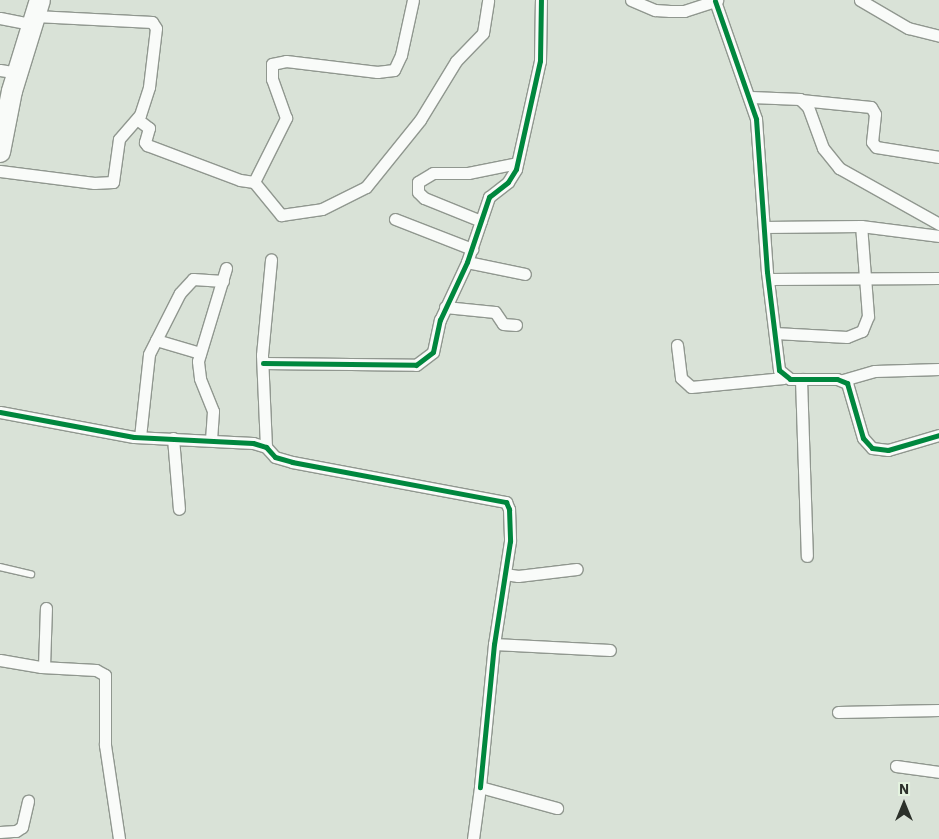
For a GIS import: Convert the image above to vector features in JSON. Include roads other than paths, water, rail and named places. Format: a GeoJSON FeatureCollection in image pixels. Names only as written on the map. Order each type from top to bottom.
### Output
{"type":"FeatureCollection","features":[{"type":"Feature","properties":{"kind":"highway"},"geometry":{"type":"LineString","coordinates":[[0,152],[9,71],[35,14]]}},
{"type":"Feature","properties":{"kind":"street"},"geometry":{"type":"LineString","coordinates":[[254,182],[286,118],[272,78],[272,64],[286,61],[377,72],[394,70],[403,47],[413,0]]}},
{"type":"Feature","properties":{"kind":"street"},"geometry":{"type":"LineString","coordinates":[[137,119],[148,128],[147,145],[240,180],[254,182],[270,198],[278,212],[287,215],[322,209],[366,186],[420,120],[456,61],[483,33],[488,0]]}},
{"type":"Feature","properties":{"kind":"street"},"geometry":{"type":"LineString","coordinates":[[263,363],[416,365],[433,352],[445,307],[467,262],[488,197],[513,176],[517,163],[540,61],[541,0]]}},
{"type":"Feature","properties":{"kind":"street"},"geometry":{"type":"LineString","coordinates":[[630,0],[654,10],[670,12],[684,11],[716,0],[751,98],[756,119],[777,362],[784,378]]}},
{"type":"Feature","properties":{"kind":"street"},"geometry":{"type":"LineString","coordinates":[[860,0],[908,28],[939,36]]}},
{"type":"Feature","properties":{"kind":"street"},"geometry":{"type":"LineString","coordinates":[[0,18],[35,14],[155,24],[153,70],[144,106],[137,119],[119,139],[113,182],[94,183],[0,170]]}},
{"type":"Feature","properties":{"kind":"street"},"geometry":{"type":"LineString","coordinates":[[751,98],[793,97],[801,100],[870,107],[875,114],[872,142],[876,146],[939,157]]}},
{"type":"Feature","properties":{"kind":"street"},"geometry":{"type":"LineString","coordinates":[[801,100],[808,107],[823,148],[839,168],[939,224]]}},
{"type":"Feature","properties":{"kind":"street"},"geometry":{"type":"LineString","coordinates":[[481,221],[424,198],[418,192],[418,182],[433,173],[468,173],[517,163]]}},
{"type":"Feature","properties":{"kind":"street"},"geometry":{"type":"LineString","coordinates":[[395,219],[472,249]]}},
{"type":"Feature","properties":{"kind":"street"},"geometry":{"type":"LineString","coordinates":[[764,227],[861,226],[939,236]]}},
{"type":"Feature","properties":{"kind":"street"},"geometry":{"type":"LineString","coordinates":[[775,333],[847,337],[862,331],[868,316],[861,226]]}},
{"type":"Feature","properties":{"kind":"street"},"geometry":{"type":"LineString","coordinates":[[266,448],[263,363],[272,259]]}},
{"type":"Feature","properties":{"kind":"street"},"geometry":{"type":"LineString","coordinates":[[467,262],[525,274]]}},
{"type":"Feature","properties":{"kind":"street"},"geometry":{"type":"LineString","coordinates":[[211,440],[213,411],[200,378],[200,353],[226,268]]}},
{"type":"Feature","properties":{"kind":"street"},"geometry":{"type":"LineString","coordinates":[[140,438],[146,369],[156,340],[188,281],[200,278],[223,281]]}},
{"type":"Feature","properties":{"kind":"street"},"geometry":{"type":"LineString","coordinates":[[770,279],[939,278]]}},
{"type":"Feature","properties":{"kind":"street"},"geometry":{"type":"LineString","coordinates":[[445,307],[496,312],[504,324],[516,325]]}},
{"type":"Feature","properties":{"kind":"street"},"geometry":{"type":"LineString","coordinates":[[156,340],[200,353]]}},
{"type":"Feature","properties":{"kind":"street"},"geometry":{"type":"LineString","coordinates":[[678,345],[682,378],[691,387],[784,378],[842,380],[875,371],[939,369]]}},
{"type":"Feature","properties":{"kind":"street"},"geometry":{"type":"LineString","coordinates":[[801,379],[807,556]]}},
{"type":"Feature","properties":{"kind":"street"},"geometry":{"type":"LineString","coordinates":[[842,380],[850,391],[862,438],[872,448],[888,450],[939,435]]}},
{"type":"Feature","properties":{"kind":"street"},"geometry":{"type":"LineString","coordinates":[[0,412],[98,433],[140,438],[253,443],[266,448],[275,457],[301,464],[506,502],[510,516],[505,574],[494,644],[473,839]]}},
{"type":"Feature","properties":{"kind":"street"},"geometry":{"type":"LineString","coordinates":[[173,438],[179,509]]}},
{"type":"Feature","properties":{"kind":"street"},"geometry":{"type":"LineString","coordinates":[[505,574],[518,576],[577,569]]}},
{"type":"Feature","properties":{"kind":"street"},"geometry":{"type":"LineString","coordinates":[[44,667],[46,608]]}},
{"type":"Feature","properties":{"kind":"street"},"geometry":{"type":"LineString","coordinates":[[494,644],[610,650]]}},
{"type":"Feature","properties":{"kind":"street"},"geometry":{"type":"LineString","coordinates":[[0,660],[44,667],[96,670],[105,675],[105,744],[119,839]]}},
{"type":"Feature","properties":{"kind":"street"},"geometry":{"type":"LineString","coordinates":[[838,712],[939,710]]}},
{"type":"Feature","properties":{"kind":"street"},"geometry":{"type":"LineString","coordinates":[[896,766],[939,772]]}},
{"type":"Feature","properties":{"kind":"street"},"geometry":{"type":"LineString","coordinates":[[480,787],[557,808]]}},
{"type":"Feature","properties":{"kind":"street"},"geometry":{"type":"LineString","coordinates":[[0,832],[16,831],[22,826],[28,801]]}},
{"type":"Feature","properties":{"kind":"lane"},"geometry":{"type":"LineString","coordinates":[[0,568],[31,574]]}}]}
